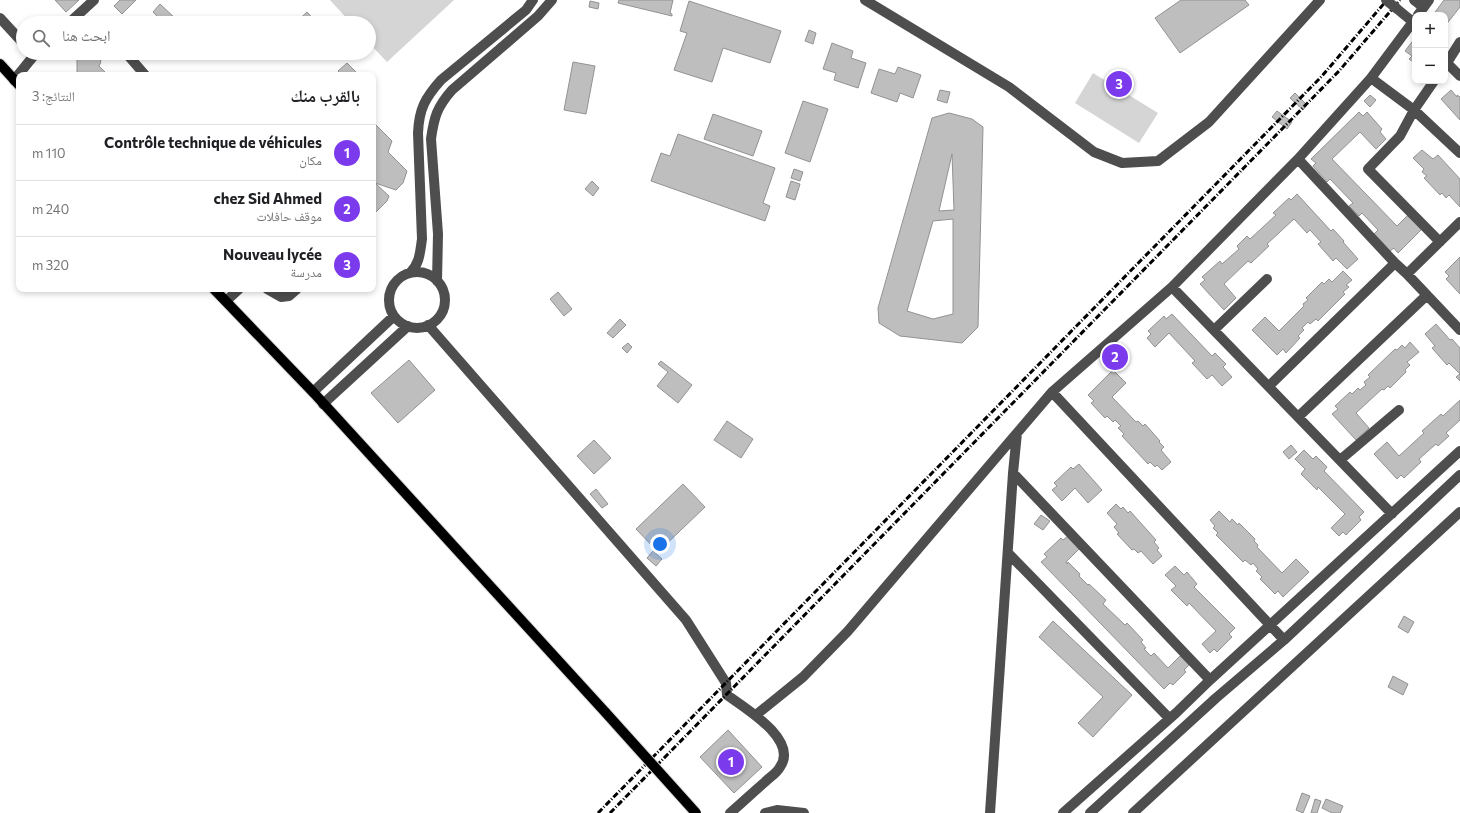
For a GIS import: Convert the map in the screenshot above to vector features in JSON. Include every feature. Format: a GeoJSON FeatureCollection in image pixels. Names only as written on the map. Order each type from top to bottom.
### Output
{"type":"FeatureCollection","features":[{"type":"Feature","properties":{"kind":"main road"},"geometry":{"type":"LineString","coordinates":[[0,64],[16,81]]}},
{"type":"Feature","properties":{"kind":"main road"},"geometry":{"type":"LineString","coordinates":[[217,292],[313,392],[696,813]]}},
{"type":"Feature","properties":{"kind":"street"},"geometry":{"type":"LineString","coordinates":[[77,16],[94,0]]}},
{"type":"Feature","properties":{"kind":"street"},"geometry":{"type":"LineString","coordinates":[[410,273],[425,273],[437,281],[442,289],[444,297],[444,306],[441,314],[428,325],[421,327],[408,326],[400,322],[394,316],[390,308],[389,299],[390,291],[395,283],[410,273],[416,266],[420,252],[422,239],[418,133],[419,116],[424,103],[430,91],[441,80],[526,10],[533,0]]}},
{"type":"Feature","properties":{"kind":"street"},"geometry":{"type":"LineString","coordinates":[[437,281],[438,234],[431,139],[436,113],[442,102],[452,90],[538,16],[552,0]]}},
{"type":"Feature","properties":{"kind":"street"},"geometry":{"type":"LineString","coordinates":[[864,0],[1009,87],[1094,152],[1122,163],[1158,161],[1209,122],[1320,0]]}},
{"type":"Feature","properties":{"kind":"street"},"geometry":{"type":"LineString","coordinates":[[1386,0],[1396,8],[1414,12]]}},
{"type":"Feature","properties":{"kind":"street"},"geometry":{"type":"LineString","coordinates":[[1414,0],[1419,12]]}},
{"type":"Feature","properties":{"kind":"street"},"geometry":{"type":"LineString","coordinates":[[0,18],[16,35]]}},
{"type":"Feature","properties":{"kind":"street"},"geometry":{"type":"LineString","coordinates":[[756,715],[803,677],[848,631],[1052,392],[1172,286],[1298,159],[1371,78],[1412,22]]}},
{"type":"Feature","properties":{"kind":"street"},"geometry":{"type":"LineString","coordinates":[[1448,61],[1460,42]]}},
{"type":"Feature","properties":{"kind":"street"},"geometry":{"type":"LineString","coordinates":[[23,72],[30,60]]}},
{"type":"Feature","properties":{"kind":"street"},"geometry":{"type":"LineString","coordinates":[[132,60],[142,72]]}},
{"type":"Feature","properties":{"kind":"street"},"geometry":{"type":"LineString","coordinates":[[1448,66],[1460,76]]}},
{"type":"Feature","properties":{"kind":"street"},"geometry":{"type":"LineString","coordinates":[[1371,78],[1414,110],[1460,153]]}},
{"type":"Feature","properties":{"kind":"street"},"geometry":{"type":"LineString","coordinates":[[1432,84],[1414,110],[1400,136],[1368,169],[1440,242]]}},
{"type":"Feature","properties":{"kind":"street"},"geometry":{"type":"LineString","coordinates":[[1298,159],[1460,330]]}},
{"type":"Feature","properties":{"kind":"street"},"geometry":{"type":"LineString","coordinates":[[1407,274],[1460,222]]}},
{"type":"Feature","properties":{"kind":"street"},"geometry":{"type":"LineString","coordinates":[[1269,386],[1395,263]]}},
{"type":"Feature","properties":{"kind":"street"},"geometry":{"type":"LineString","coordinates":[[1214,330],[1267,279]]}},
{"type":"Feature","properties":{"kind":"street"},"geometry":{"type":"LineString","coordinates":[[1172,286],[1392,514]]}},
{"type":"Feature","properties":{"kind":"street"},"geometry":{"type":"LineString","coordinates":[[226,301],[236,292]]}},
{"type":"Feature","properties":{"kind":"street"},"geometry":{"type":"LineString","coordinates":[[273,292],[281,296],[289,296],[294,292]]}},
{"type":"Feature","properties":{"kind":"street"},"geometry":{"type":"LineString","coordinates":[[1298,417],[1427,295]]}},
{"type":"Feature","properties":{"kind":"street"},"geometry":{"type":"LineString","coordinates":[[313,392],[394,316]]}},
{"type":"Feature","properties":{"kind":"street"},"geometry":{"type":"LineString","coordinates":[[428,325],[686,620],[726,683],[726,695],[756,715],[780,740],[783,745],[784,758],[779,769],[730,813]]}},
{"type":"Feature","properties":{"kind":"street"},"geometry":{"type":"LineString","coordinates":[[323,404],[408,326]]}},
{"type":"Feature","properties":{"kind":"street"},"geometry":{"type":"LineString","coordinates":[[1052,392],[1271,624],[1284,640]]}},
{"type":"Feature","properties":{"kind":"street"},"geometry":{"type":"LineString","coordinates":[[1340,460],[1399,410]]}},
{"type":"Feature","properties":{"kind":"street"},"geometry":{"type":"LineString","coordinates":[[990,813],[1017,433]]}},
{"type":"Feature","properties":{"kind":"street"},"geometry":{"type":"LineString","coordinates":[[1063,813],[1169,718],[1460,451]]}},
{"type":"Feature","properties":{"kind":"street"},"geometry":{"type":"LineString","coordinates":[[1013,473],[1210,680]]}},
{"type":"Feature","properties":{"kind":"street"},"geometry":{"type":"LineString","coordinates":[[1090,813],[1216,698],[1284,640],[1460,475]]}},
{"type":"Feature","properties":{"kind":"street"},"geometry":{"type":"LineString","coordinates":[[1133,813],[1460,512]]}},
{"type":"Feature","properties":{"kind":"street"},"geometry":{"type":"LineString","coordinates":[[1008,553],[1169,718]]}},
{"type":"Feature","properties":{"kind":"street"},"geometry":{"type":"LineString","coordinates":[[1127,756],[1135,772]]}},
{"type":"Feature","properties":{"kind":"street"},"geometry":{"type":"LineString","coordinates":[[765,813],[777,810],[804,813]]}},
{"type":"Feature","properties":{"kind":"shaded area"},"geometry":{"type":"Polygon","coordinates":[[[330,0],[454,0],[387,62],[376,50],[376,16],[345,16],[330,0]]]}},
{"type":"Feature","properties":{"kind":"shaded area"},"geometry":{"type":"Polygon","coordinates":[[[1093,73],[1158,113],[1139,143],[1075,103],[1093,73]]]}},
{"type":"Feature","properties":{"kind":"building"},"geometry":{"type":"Polygon","coordinates":[[[55,0],[79,0],[66,12],[55,0]]]}},
{"type":"Feature","properties":{"kind":"building"},"geometry":{"type":"Polygon","coordinates":[[[120,0],[136,0],[122,14],[114,6],[120,0]]]}},
{"type":"Feature","properties":{"kind":"building"},"geometry":{"type":"Polygon","coordinates":[[[619,0],[673,0],[670,13],[672,16],[618,3],[619,0]]]}},
{"type":"Feature","properties":{"kind":"building"},"geometry":{"type":"Polygon","coordinates":[[[1181,0],[1245,0],[1249,5],[1180,53],[1155,18],[1181,0]]]}},
{"type":"Feature","properties":{"kind":"building"},"geometry":{"type":"Polygon","coordinates":[[[1444,0],[1460,0],[1460,7],[1448,22],[1448,12],[1435,12],[1444,0]]]}},
{"type":"Feature","properties":{"kind":"building"},"geometry":{"type":"Polygon","coordinates":[[[590,1],[599,3],[598,9],[589,7],[590,1]]]}},
{"type":"Feature","properties":{"kind":"building"},"geometry":{"type":"Polygon","coordinates":[[[689,1],[781,31],[770,63],[723,48],[712,82],[674,70],[687,33],[680,31],[689,1]]]}},
{"type":"Feature","properties":{"kind":"building"},"geometry":{"type":"Polygon","coordinates":[[[160,4],[173,16],[157,16],[153,12],[160,4]]]}},
{"type":"Feature","properties":{"kind":"building"},"geometry":{"type":"Polygon","coordinates":[[[307,12],[311,16],[303,16],[307,12]]]}},
{"type":"Feature","properties":{"kind":"building"},"geometry":{"type":"Polygon","coordinates":[[[809,30],[816,33],[813,44],[805,41],[809,30]]]}},
{"type":"Feature","properties":{"kind":"building"},"geometry":{"type":"Polygon","coordinates":[[[1412,42],[1412,56],[1405,51],[1412,42]]]}},
{"type":"Feature","properties":{"kind":"building"},"geometry":{"type":"Polygon","coordinates":[[[832,43],[853,51],[851,58],[866,63],[858,88],[834,80],[836,73],[823,69],[832,43]]]}},
{"type":"Feature","properties":{"kind":"building"},"geometry":{"type":"Polygon","coordinates":[[[77,60],[101,60],[99,66],[105,72],[77,72],[77,60]]]}},
{"type":"Feature","properties":{"kind":"building"},"geometry":{"type":"Polygon","coordinates":[[[573,62],[595,66],[586,114],[564,110],[573,62]]]}},
{"type":"Feature","properties":{"kind":"building"},"geometry":{"type":"Polygon","coordinates":[[[347,63],[356,72],[339,72],[338,71],[347,63]]]}},
{"type":"Feature","properties":{"kind":"building"},"geometry":{"type":"Polygon","coordinates":[[[898,67],[921,75],[913,98],[900,93],[897,102],[871,93],[879,69],[895,74],[898,67]]]}},
{"type":"Feature","properties":{"kind":"building"},"geometry":{"type":"Polygon","coordinates":[[[940,90],[950,92],[947,103],[937,100],[940,90]]]}},
{"type":"Feature","properties":{"kind":"building"},"geometry":{"type":"Polygon","coordinates":[[[1451,90],[1457,97],[1457,95],[1460,97],[1460,120],[1441,99],[1451,90]]]}},
{"type":"Feature","properties":{"kind":"building"},"geometry":{"type":"Polygon","coordinates":[[[1295,93],[1307,105],[1303,110],[1290,98],[1295,93]]]}},
{"type":"Feature","properties":{"kind":"building"},"geometry":{"type":"Polygon","coordinates":[[[1370,95],[1376,100],[1370,107],[1364,101],[1370,95]]]}},
{"type":"Feature","properties":{"kind":"building"},"geometry":{"type":"Polygon","coordinates":[[[803,101],[828,109],[810,162],[785,153],[803,101]]]}},
{"type":"Feature","properties":{"kind":"building"},"geometry":{"type":"Polygon","coordinates":[[[1277,111],[1292,122],[1287,129],[1272,117],[1277,111]]]}},
{"type":"Feature","properties":{"kind":"building"},"geometry":{"type":"Polygon","coordinates":[[[1359,112],[1363,116],[1367,112],[1382,129],[1380,132],[1386,139],[1376,149],[1360,132],[1332,159],[1397,226],[1409,214],[1423,228],[1398,253],[1394,248],[1390,251],[1374,234],[1378,230],[1362,213],[1359,216],[1349,206],[1353,203],[1330,179],[1327,182],[1313,166],[1316,163],[1311,159],[1359,112]]]}},
{"type":"Feature","properties":{"kind":"building"},"geometry":{"type":"Polygon","coordinates":[[[949,113],[972,119],[983,127],[978,327],[962,343],[900,336],[879,323],[878,308],[932,118],[949,113]],[[952,154],[939,211],[954,210],[952,154]],[[953,219],[933,221],[907,311],[933,319],[953,314],[953,219]]]}},
{"type":"Feature","properties":{"kind":"building"},"geometry":{"type":"Polygon","coordinates":[[[713,114],[762,131],[753,156],[704,139],[713,114]]]}},
{"type":"Feature","properties":{"kind":"building"},"geometry":{"type":"Polygon","coordinates":[[[376,125],[392,141],[388,152],[407,171],[403,183],[396,190],[376,183],[376,125]]]}},
{"type":"Feature","properties":{"kind":"building"},"geometry":{"type":"Polygon","coordinates":[[[678,134],[775,168],[763,203],[770,206],[765,221],[651,181],[661,153],[670,156],[678,134]]]}},
{"type":"Feature","properties":{"kind":"building"},"geometry":{"type":"Polygon","coordinates":[[[1422,150],[1433,159],[1438,155],[1460,179],[1460,207],[1449,195],[1446,198],[1442,193],[1440,195],[1424,178],[1427,176],[1422,172],[1424,169],[1413,158],[1422,150]]]}},
{"type":"Feature","properties":{"kind":"building"},"geometry":{"type":"Polygon","coordinates":[[[794,169],[803,172],[800,181],[791,178],[794,169]]]}},
{"type":"Feature","properties":{"kind":"building"},"geometry":{"type":"Polygon","coordinates":[[[592,181],[599,188],[593,196],[585,189],[592,181]]]}},
{"type":"Feature","properties":{"kind":"building"},"geometry":{"type":"Polygon","coordinates":[[[791,181],[800,184],[795,200],[786,197],[791,181]]]}},
{"type":"Feature","properties":{"kind":"building"},"geometry":{"type":"Polygon","coordinates":[[[376,184],[389,196],[387,201],[376,212],[376,184]]]}},
{"type":"Feature","properties":{"kind":"building"},"geometry":{"type":"Polygon","coordinates":[[[1297,194],[1331,231],[1333,229],[1358,259],[1347,269],[1336,258],[1333,261],[1318,244],[1321,242],[1310,230],[1307,233],[1294,219],[1267,244],[1269,246],[1251,263],[1248,261],[1224,284],[1236,298],[1224,310],[1200,284],[1205,280],[1202,277],[1220,261],[1222,264],[1239,249],[1237,246],[1247,236],[1250,239],[1276,215],[1273,213],[1289,198],[1291,200],[1297,194]]]}},
{"type":"Feature","properties":{"kind":"building"},"geometry":{"type":"Polygon","coordinates":[[[1460,257],[1460,294],[1446,279],[1449,276],[1445,272],[1460,257]]]}},
{"type":"Feature","properties":{"kind":"building"},"geometry":{"type":"Polygon","coordinates":[[[1343,271],[1352,280],[1346,285],[1349,287],[1343,292],[1345,294],[1318,321],[1316,319],[1310,324],[1308,322],[1302,328],[1304,330],[1298,336],[1300,338],[1286,353],[1283,349],[1277,355],[1252,330],[1265,317],[1279,331],[1304,306],[1303,304],[1308,300],[1306,298],[1322,282],[1324,284],[1329,279],[1332,282],[1343,271]]]}},
{"type":"Feature","properties":{"kind":"building"},"geometry":{"type":"Polygon","coordinates":[[[558,292],[572,309],[564,316],[550,299],[558,292]]]}},
{"type":"Feature","properties":{"kind":"building"},"geometry":{"type":"Polygon","coordinates":[[[1172,314],[1212,356],[1215,353],[1226,364],[1223,367],[1232,377],[1222,386],[1212,375],[1207,379],[1192,363],[1195,361],[1169,333],[1155,347],[1147,338],[1151,334],[1148,331],[1164,316],[1166,319],[1172,314]]]}},
{"type":"Feature","properties":{"kind":"building"},"geometry":{"type":"Polygon","coordinates":[[[620,319],[626,325],[613,338],[607,333],[620,319]]]}},
{"type":"Feature","properties":{"kind":"building"},"geometry":{"type":"Polygon","coordinates":[[[1436,324],[1450,340],[1452,339],[1460,348],[1460,374],[1449,363],[1447,365],[1432,348],[1435,346],[1425,334],[1436,324]]]}},
{"type":"Feature","properties":{"kind":"building"},"geometry":{"type":"Polygon","coordinates":[[[1410,342],[1419,352],[1407,362],[1410,365],[1405,370],[1406,372],[1390,388],[1388,386],[1384,390],[1382,389],[1356,413],[1369,428],[1356,440],[1332,414],[1338,409],[1335,406],[1350,392],[1352,394],[1358,388],[1360,390],[1366,385],[1364,382],[1370,377],[1368,375],[1395,349],[1397,350],[1402,345],[1405,348],[1410,342]]]}},
{"type":"Feature","properties":{"kind":"building"},"geometry":{"type":"Polygon","coordinates":[[[628,343],[632,347],[627,353],[622,348],[628,343]]]}},
{"type":"Feature","properties":{"kind":"building"},"geometry":{"type":"Polygon","coordinates":[[[409,360],[435,390],[398,423],[371,393],[409,360]]]}},
{"type":"Feature","properties":{"kind":"building"},"geometry":{"type":"Polygon","coordinates":[[[661,361],[692,385],[678,403],[657,386],[668,372],[658,364],[661,361]]]}},
{"type":"Feature","properties":{"kind":"building"},"geometry":{"type":"Polygon","coordinates":[[[1113,370],[1126,383],[1112,397],[1136,422],[1138,421],[1143,426],[1145,424],[1160,441],[1159,442],[1164,447],[1161,450],[1171,462],[1162,470],[1157,465],[1155,467],[1150,462],[1148,464],[1122,436],[1124,434],[1118,428],[1121,426],[1115,420],[1113,422],[1107,416],[1105,418],[1091,403],[1094,401],[1088,395],[1113,370]]]}},
{"type":"Feature","properties":{"kind":"building"},"geometry":{"type":"Polygon","coordinates":[[[1460,374],[1460,381],[1456,377],[1460,374]]]}},
{"type":"Feature","properties":{"kind":"building"},"geometry":{"type":"Polygon","coordinates":[[[1460,400],[1460,420],[1446,433],[1449,436],[1438,446],[1436,444],[1419,459],[1421,462],[1404,478],[1401,475],[1397,479],[1374,454],[1387,442],[1399,456],[1424,433],[1422,431],[1441,414],[1443,416],[1460,400]]]}},
{"type":"Feature","properties":{"kind":"building"},"geometry":{"type":"Polygon","coordinates":[[[727,421],[753,439],[741,458],[714,440],[727,421]]]}},
{"type":"Feature","properties":{"kind":"building"},"geometry":{"type":"Polygon","coordinates":[[[594,440],[611,458],[594,474],[577,456],[594,440]]]}},
{"type":"Feature","properties":{"kind":"building"},"geometry":{"type":"Polygon","coordinates":[[[1291,445],[1297,452],[1289,459],[1283,452],[1291,445]]]}},
{"type":"Feature","properties":{"kind":"building"},"geometry":{"type":"Polygon","coordinates":[[[1304,450],[1313,459],[1316,456],[1327,467],[1324,471],[1364,512],[1359,517],[1361,520],[1346,535],[1343,532],[1339,536],[1331,528],[1345,514],[1318,487],[1317,490],[1301,474],[1305,469],[1295,459],[1304,450]]]}},
{"type":"Feature","properties":{"kind":"building"},"geometry":{"type":"Polygon","coordinates":[[[1079,464],[1102,490],[1088,503],[1075,488],[1062,501],[1052,490],[1057,486],[1054,483],[1071,467],[1073,469],[1079,464]]]}},
{"type":"Feature","properties":{"kind":"building"},"geometry":{"type":"Polygon","coordinates":[[[683,484],[705,507],[658,552],[636,529],[683,484]]]}},
{"type":"Feature","properties":{"kind":"building"},"geometry":{"type":"Polygon","coordinates":[[[596,489],[608,504],[602,508],[590,494],[596,489]]]}},
{"type":"Feature","properties":{"kind":"building"},"geometry":{"type":"Polygon","coordinates":[[[1116,504],[1121,509],[1123,507],[1128,513],[1130,511],[1156,540],[1154,542],[1159,548],[1157,550],[1162,556],[1153,564],[1141,551],[1138,553],[1134,549],[1132,550],[1117,534],[1119,533],[1114,527],[1117,524],[1107,513],[1116,504]]]}},
{"type":"Feature","properties":{"kind":"building"},"geometry":{"type":"Polygon","coordinates":[[[1219,511],[1230,522],[1232,519],[1238,525],[1239,523],[1255,539],[1254,541],[1258,545],[1257,547],[1282,573],[1296,559],[1309,572],[1283,597],[1278,591],[1275,594],[1260,579],[1262,577],[1256,571],[1258,569],[1253,563],[1251,565],[1245,560],[1243,562],[1216,535],[1218,533],[1213,528],[1215,526],[1210,520],[1219,511]]]}},
{"type":"Feature","properties":{"kind":"building"},"geometry":{"type":"Polygon","coordinates":[[[1041,515],[1050,521],[1043,530],[1034,524],[1041,515]]]}},
{"type":"Feature","properties":{"kind":"building"},"geometry":{"type":"Polygon","coordinates":[[[1068,536],[1080,548],[1066,562],[1067,564],[1068,562],[1088,585],[1089,584],[1106,600],[1103,604],[1125,625],[1127,623],[1143,640],[1141,642],[1146,648],[1144,649],[1151,656],[1154,653],[1168,668],[1180,656],[1189,665],[1184,670],[1186,672],[1173,685],[1170,683],[1164,689],[1041,562],[1047,557],[1044,554],[1061,538],[1063,540],[1068,536]]]}},
{"type":"Feature","properties":{"kind":"building"},"geometry":{"type":"Polygon","coordinates":[[[653,551],[662,559],[656,566],[647,558],[653,551]]]}},
{"type":"Feature","properties":{"kind":"building"},"geometry":{"type":"Polygon","coordinates":[[[1175,566],[1184,575],[1187,572],[1197,584],[1194,587],[1235,628],[1229,634],[1232,637],[1217,652],[1214,649],[1210,653],[1202,644],[1216,631],[1189,603],[1187,606],[1171,590],[1176,586],[1165,575],[1175,566]]]}},
{"type":"Feature","properties":{"kind":"building"},"geometry":{"type":"Polygon","coordinates":[[[1404,616],[1414,622],[1408,633],[1398,627],[1404,616]]]}},
{"type":"Feature","properties":{"kind":"building"},"geometry":{"type":"Polygon","coordinates":[[[1053,621],[1132,695],[1093,737],[1078,723],[1103,697],[1039,637],[1053,621]]]}},
{"type":"Feature","properties":{"kind":"building"},"geometry":{"type":"Polygon","coordinates":[[[1393,676],[1408,684],[1403,695],[1388,687],[1393,676]]]}},
{"type":"Feature","properties":{"kind":"building"},"geometry":{"type":"Polygon","coordinates":[[[728,730],[762,767],[734,793],[700,757],[728,730]]]}},
{"type":"Feature","properties":{"kind":"building"},"geometry":{"type":"Polygon","coordinates":[[[1302,793],[1310,796],[1303,813],[1296,810],[1302,793]]]}},
{"type":"Feature","properties":{"kind":"building"},"geometry":{"type":"Polygon","coordinates":[[[1315,799],[1321,801],[1317,813],[1311,813],[1315,799]]]}},
{"type":"Feature","properties":{"kind":"building"},"geometry":{"type":"Polygon","coordinates":[[[1326,799],[1343,806],[1340,813],[1332,813],[1322,808],[1326,799]]]}},
{"type":"Feature","properties":{"kind":"railway"},"geometry":{"type":"LineString","coordinates":[[598,813],[1322,76],[1387,0]]}},
{"type":"Feature","properties":{"kind":"railway"},"geometry":{"type":"LineString","coordinates":[[610,813],[1339,71],[1400,0]]}},
{"type":"Feature","properties":{"kind":"place","name":"Nouveau lycée"},"geometry":{"type":"Point","coordinates":[1119,84]}},
{"type":"Feature","properties":{"kind":"place","name":"chez Sid Ahmed"},"geometry":{"type":"Point","coordinates":[1115,357]}},
{"type":"Feature","properties":{"kind":"place","name":"Contrôle technique de véhicules"},"geometry":{"type":"Point","coordinates":[731,762]}}]}
